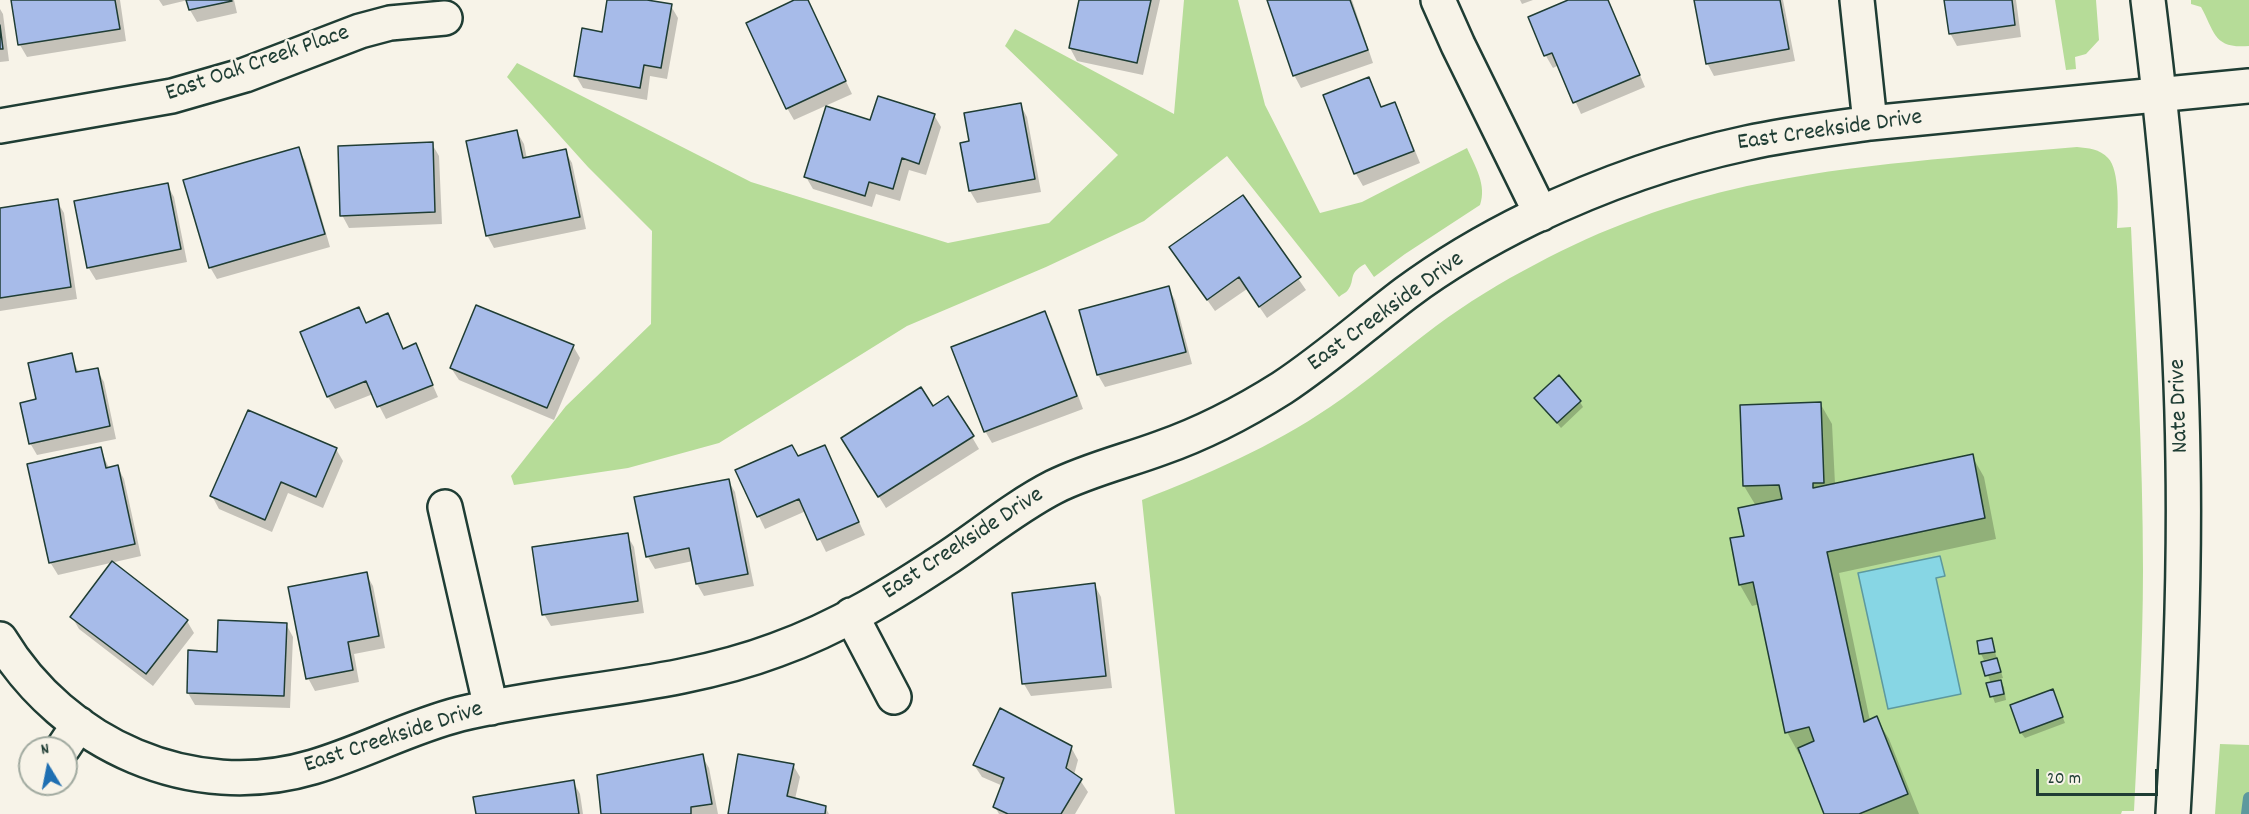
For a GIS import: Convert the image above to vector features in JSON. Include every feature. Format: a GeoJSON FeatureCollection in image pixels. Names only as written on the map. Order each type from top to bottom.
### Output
{"type":"FeatureCollection","features":[{"type":"Feature","properties":{"kind":"street"},"geometry":{"type":"LineString","coordinates":[[1438,0],[1541,214]]}},
{"type":"Feature","properties":{"kind":"street"},"geometry":{"type":"LineString","coordinates":[[1857,0],[1870,123]]}},
{"type":"Feature","properties":{"kind":"street","name":"Nate Drive"},"geometry":{"type":"LineString","coordinates":[[2148,0],[2174,266],[2183,460],[2182,619],[2173,814]]}},
{"type":"Feature","properties":{"kind":"street","name":"East Oak Creek Place"},"geometry":{"type":"LineString","coordinates":[[0,126],[172,96],[245,75],[360,31],[390,23],[445,18]]}},
{"type":"Feature","properties":{"kind":"street","name":"East Creekside Drive"},"geometry":{"type":"LineString","coordinates":[[78,738],[116,748],[161,767],[214,776],[249,776],[287,772],[313,767],[424,724],[491,708],[704,671],[776,651],[851,615],[925,572],[1051,489],[1090,472],[1181,441],[1251,406],[1308,371],[1427,278],[1484,244],[1541,214],[1594,190],[1680,159],[1766,139],[1870,123],[2249,86]]}},
{"type":"Feature","properties":{"kind":"street"},"geometry":{"type":"LineString","coordinates":[[445,507],[491,708]]}},
{"type":"Feature","properties":{"kind":"street"},"geometry":{"type":"LineString","coordinates":[[851,615],[894,697]]}},
{"type":"Feature","properties":{"kind":"street","name":"East Creekside Drive"},"geometry":{"type":"LineString","coordinates":[[0,639],[33,685],[49,700],[71,736]]}},
{"type":"Feature","properties":{"kind":"green space"},"geometry":{"type":"Polygon","coordinates":[[[1184,0],[1238,0],[1265,105],[1320,213],[1362,202],[1467,148],[1481,183],[1480,205],[1374,277],[1365,264],[1354,274],[1348,290],[1339,297],[1227,156],[1144,221],[1046,267],[907,326],[719,443],[628,468],[514,485],[511,476],[566,406],[651,324],[652,231],[588,167],[507,77],[517,63],[751,182],[948,243],[1049,223],[1118,155],[1005,46],[1015,29],[1174,114],[1184,0]]]}},
{"type":"Feature","properties":{"kind":"green space"},"geometry":{"type":"Polygon","coordinates":[[[2055,0],[2096,0],[2099,40],[2086,54],[2075,57],[2076,69],[2066,70],[2055,0]]]}},
{"type":"Feature","properties":{"kind":"green space"},"geometry":{"type":"Polygon","coordinates":[[[2191,0],[2249,0],[2249,46],[2228,45],[2222,42],[2213,31],[2201,7],[2191,4],[2191,0]]]}},
{"type":"Feature","properties":{"kind":"green space"},"geometry":{"type":"Polygon","coordinates":[[[2077,147],[2098,151],[2108,158],[2115,172],[2118,202],[2117,228],[2131,227],[2143,527],[2141,660],[2134,811],[2122,811],[2121,814],[1175,814],[1142,500],[1215,470],[1285,435],[1344,397],[1436,326],[1484,293],[1561,251],[1638,218],[1692,200],[1788,178],[1911,162],[2077,147]]]}},
{"type":"Feature","properties":{"kind":"green space"},"geometry":{"type":"Polygon","coordinates":[[[2220,744],[2249,745],[2249,814],[2215,814],[2220,744]]]}},
{"type":"Feature","properties":{"kind":"water"},"geometry":{"type":"Polygon","coordinates":[[[1940,556],[1945,576],[1936,578],[1961,694],[1888,709],[1858,573],[1940,556]]]}},
{"type":"Feature","properties":{"kind":"building"},"geometry":{"type":"Polygon","coordinates":[[[11,0],[115,0],[120,29],[18,45],[11,0]]]}},
{"type":"Feature","properties":{"kind":"building"},"geometry":{"type":"Polygon","coordinates":[[[186,0],[231,0],[232,1],[189,10],[186,0]]]}},
{"type":"Feature","properties":{"kind":"building"},"geometry":{"type":"Polygon","coordinates":[[[607,0],[647,0],[672,4],[661,68],[644,65],[640,88],[574,76],[582,28],[602,32],[607,0]]]}},
{"type":"Feature","properties":{"kind":"building"},"geometry":{"type":"Polygon","coordinates":[[[794,0],[808,0],[846,81],[786,109],[746,23],[794,0]]]}},
{"type":"Feature","properties":{"kind":"building"},"geometry":{"type":"Polygon","coordinates":[[[1079,0],[1151,0],[1137,63],[1069,48],[1079,0]]]}},
{"type":"Feature","properties":{"kind":"building"},"geometry":{"type":"Polygon","coordinates":[[[1267,0],[1350,0],[1368,50],[1293,76],[1267,0]]]}},
{"type":"Feature","properties":{"kind":"building"},"geometry":{"type":"Polygon","coordinates":[[[1568,0],[1608,0],[1640,75],[1573,103],[1552,53],[1544,56],[1528,17],[1568,0]]]}},
{"type":"Feature","properties":{"kind":"building"},"geometry":{"type":"Polygon","coordinates":[[[1694,0],[1780,0],[1789,49],[1706,64],[1694,0]]]}},
{"type":"Feature","properties":{"kind":"building"},"geometry":{"type":"Polygon","coordinates":[[[1944,0],[2012,0],[2015,25],[1949,34],[1944,0]]]}},
{"type":"Feature","properties":{"kind":"building"},"geometry":{"type":"Polygon","coordinates":[[[0,25],[3,49],[0,49],[0,25]]]}},
{"type":"Feature","properties":{"kind":"building"},"geometry":{"type":"Polygon","coordinates":[[[1369,77],[1381,107],[1395,102],[1414,151],[1354,174],[1323,95],[1369,77]]]}},
{"type":"Feature","properties":{"kind":"building"},"geometry":{"type":"Polygon","coordinates":[[[878,96],[935,114],[919,164],[902,158],[893,189],[869,182],[865,196],[804,177],[826,106],[870,120],[878,96]]]}},
{"type":"Feature","properties":{"kind":"building"},"geometry":{"type":"Polygon","coordinates":[[[1021,103],[1035,179],[969,191],[960,143],[969,141],[964,113],[1021,103]]]}},
{"type":"Feature","properties":{"kind":"building"},"geometry":{"type":"Polygon","coordinates":[[[517,130],[523,158],[566,149],[580,217],[486,236],[466,141],[517,130]]]}},
{"type":"Feature","properties":{"kind":"building"},"geometry":{"type":"Polygon","coordinates":[[[433,142],[435,212],[340,216],[338,146],[433,142]]]}},
{"type":"Feature","properties":{"kind":"building"},"geometry":{"type":"Polygon","coordinates":[[[299,147],[325,234],[209,268],[183,180],[299,147]]]}},
{"type":"Feature","properties":{"kind":"building"},"geometry":{"type":"Polygon","coordinates":[[[168,183],[181,249],[87,268],[74,201],[168,183]]]}},
{"type":"Feature","properties":{"kind":"building"},"geometry":{"type":"Polygon","coordinates":[[[1243,195],[1301,277],[1259,307],[1239,277],[1207,300],[1169,247],[1243,195]]]}},
{"type":"Feature","properties":{"kind":"building"},"geometry":{"type":"Polygon","coordinates":[[[58,199],[71,287],[0,298],[0,208],[58,199]]]}},
{"type":"Feature","properties":{"kind":"building"},"geometry":{"type":"Polygon","coordinates":[[[1169,286],[1186,352],[1097,375],[1079,310],[1169,286]]]}},
{"type":"Feature","properties":{"kind":"building"},"geometry":{"type":"Polygon","coordinates":[[[476,305],[574,345],[547,408],[450,368],[476,305]]]}},
{"type":"Feature","properties":{"kind":"building"},"geometry":{"type":"Polygon","coordinates":[[[359,307],[366,323],[388,313],[403,349],[416,343],[433,385],[377,407],[366,381],[327,397],[300,332],[359,307]]]}},
{"type":"Feature","properties":{"kind":"building"},"geometry":{"type":"Polygon","coordinates":[[[1045,311],[1077,396],[984,432],[951,347],[1045,311]]]}},
{"type":"Feature","properties":{"kind":"building"},"geometry":{"type":"Polygon","coordinates":[[[72,353],[76,372],[98,368],[110,426],[29,444],[20,403],[36,399],[28,363],[72,353]]]}},
{"type":"Feature","properties":{"kind":"building"},"geometry":{"type":"Polygon","coordinates":[[[1559,375],[1581,401],[1557,423],[1534,398],[1559,375]]]}},
{"type":"Feature","properties":{"kind":"building"},"geometry":{"type":"Polygon","coordinates":[[[921,387],[933,406],[948,396],[974,436],[878,497],[841,438],[921,387]]]}},
{"type":"Feature","properties":{"kind":"building"},"geometry":{"type":"Polygon","coordinates":[[[1821,402],[1824,483],[1813,483],[1813,488],[1973,454],[1985,518],[1827,552],[1864,722],[1877,716],[1908,794],[1859,814],[1824,814],[1798,748],[1814,741],[1809,727],[1785,733],[1753,582],[1739,585],[1730,538],[1744,536],[1738,508],[1782,499],[1779,485],[1743,486],[1740,405],[1821,402]]]}},
{"type":"Feature","properties":{"kind":"building"},"geometry":{"type":"Polygon","coordinates":[[[248,410],[337,448],[316,497],[281,482],[265,520],[210,496],[248,410]]]}},
{"type":"Feature","properties":{"kind":"building"},"geometry":{"type":"Polygon","coordinates":[[[792,445],[798,456],[825,445],[859,522],[817,540],[799,499],[757,517],[735,470],[792,445]]]}},
{"type":"Feature","properties":{"kind":"building"},"geometry":{"type":"Polygon","coordinates":[[[101,447],[106,468],[118,465],[135,544],[49,563],[27,464],[101,447]]]}},
{"type":"Feature","properties":{"kind":"building"},"geometry":{"type":"Polygon","coordinates":[[[729,479],[748,574],[696,584],[689,548],[646,557],[634,497],[729,479]]]}},
{"type":"Feature","properties":{"kind":"building"},"geometry":{"type":"Polygon","coordinates":[[[628,533],[638,601],[542,615],[532,547],[628,533]]]}},
{"type":"Feature","properties":{"kind":"building"},"geometry":{"type":"Polygon","coordinates":[[[112,561],[188,620],[146,674],[70,617],[112,561]]]}},
{"type":"Feature","properties":{"kind":"building"},"geometry":{"type":"Polygon","coordinates":[[[367,572],[379,636],[348,642],[353,670],[306,679],[288,587],[367,572]]]}},
{"type":"Feature","properties":{"kind":"building"},"geometry":{"type":"Polygon","coordinates":[[[1095,583],[1106,676],[1022,684],[1012,593],[1095,583]]]}},
{"type":"Feature","properties":{"kind":"building"},"geometry":{"type":"Polygon","coordinates":[[[218,620],[287,623],[284,696],[187,693],[188,650],[217,652],[218,620]]]}},
{"type":"Feature","properties":{"kind":"building"},"geometry":{"type":"Polygon","coordinates":[[[1992,638],[1995,652],[1979,654],[1977,641],[1992,638]]]}},
{"type":"Feature","properties":{"kind":"building"},"geometry":{"type":"Polygon","coordinates":[[[1997,658],[2001,672],[1985,676],[1981,662],[1997,658]]]}},
{"type":"Feature","properties":{"kind":"building"},"geometry":{"type":"Polygon","coordinates":[[[2001,680],[2004,694],[1990,697],[1986,683],[2001,680]]]}},
{"type":"Feature","properties":{"kind":"building"},"geometry":{"type":"Polygon","coordinates":[[[2053,689],[2063,717],[2020,733],[2010,705],[2053,689]]]}},
{"type":"Feature","properties":{"kind":"building"},"geometry":{"type":"Polygon","coordinates":[[[1000,708],[1072,746],[1066,768],[1082,779],[1061,814],[1008,814],[993,807],[1004,778],[973,765],[1000,708]]]}},
{"type":"Feature","properties":{"kind":"building"},"geometry":{"type":"Polygon","coordinates":[[[703,754],[712,804],[691,807],[691,814],[601,814],[597,775],[703,754]]]}},
{"type":"Feature","properties":{"kind":"building"},"geometry":{"type":"Polygon","coordinates":[[[738,754],[794,764],[787,796],[826,806],[825,814],[728,814],[738,754]]]}},
{"type":"Feature","properties":{"kind":"building"},"geometry":{"type":"Polygon","coordinates":[[[574,780],[579,814],[476,814],[473,797],[574,780]]]}},
{"type":"Feature","properties":{"kind":"waterway"},"geometry":{"type":"LineString","coordinates":[[2247,814],[2249,798]]}}]}
